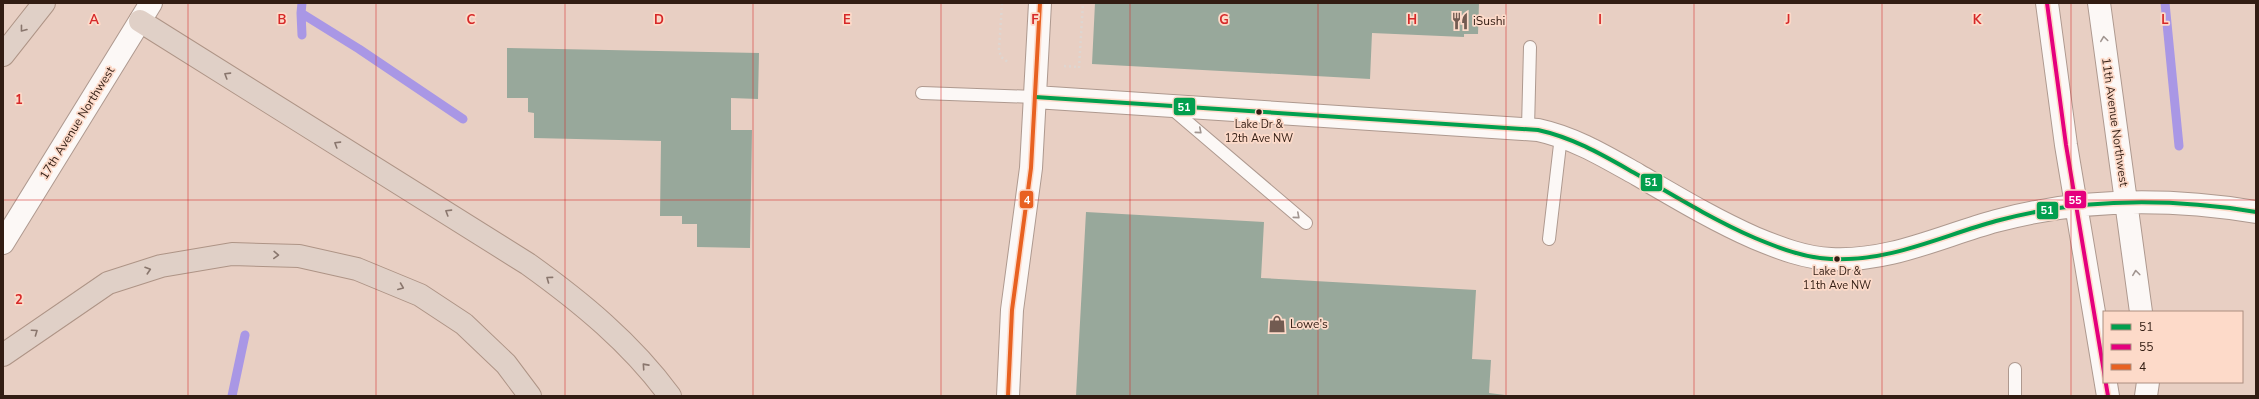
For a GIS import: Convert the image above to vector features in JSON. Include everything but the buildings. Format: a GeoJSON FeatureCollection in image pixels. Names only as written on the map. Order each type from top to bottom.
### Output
{"type":"FeatureCollection","features":[{"type":"Feature","properties":{"kind":"highway"},"geometry":{"type":"LineString","coordinates":[[3,55],[44,3]]}},
{"type":"Feature","properties":{"kind":"highway"},"geometry":{"type":"LineString","coordinates":[[140,21],[528,264],[578,300],[619,336],[670,396]]}},
{"type":"Feature","properties":{"kind":"highway"},"geometry":{"type":"LineString","coordinates":[[3,355],[108,283],[161,266],[232,254],[299,256],[357,269],[420,295],[464,324],[506,364],[530,396]]}},
{"type":"Feature","properties":{"kind":"street","name":"17th Avenue Northwest"},"geometry":{"type":"LineString","coordinates":[[3,243],[151,3]]}},
{"type":"Feature","properties":{"kind":"street"},"geometry":{"type":"LineString","coordinates":[[1008,396],[1012,310],[1031,168],[1040,3]]}},
{"type":"Feature","properties":{"kind":"street"},"geometry":{"type":"LineString","coordinates":[[2047,3],[2076,206],[2103,366]]}},
{"type":"Feature","properties":{"kind":"street","name":"11th Avenue Northwest"},"geometry":{"type":"LineString","coordinates":[[2099,3],[2141,311]]}},
{"type":"Feature","properties":{"kind":"street"},"geometry":{"type":"LineString","coordinates":[[1035,97],[1528,128],[1562,136],[1585,145],[1713,218],[1742,232],[1796,254],[1829,260],[1858,259],[1890,254],[1924,246],[1998,221],[2076,206],[2126,202],[2173,203],[2256,212]]}},
{"type":"Feature","properties":{"kind":"street"},"geometry":{"type":"LineString","coordinates":[[2106,383],[2108,396]]}},
{"type":"Feature","properties":{"kind":"street"},"geometry":{"type":"LineString","coordinates":[[2146,396],[2148,383]]}},
{"type":"Feature","properties":{"kind":"lane"},"geometry":{"type":"LineString","coordinates":[[1528,128],[1530,47]]}},
{"type":"Feature","properties":{"kind":"lane"},"geometry":{"type":"LineString","coordinates":[[922,93],[1035,97]]}},
{"type":"Feature","properties":{"kind":"lane"},"geometry":{"type":"LineString","coordinates":[[1169,106],[1306,224]]}},
{"type":"Feature","properties":{"kind":"lane"},"geometry":{"type":"LineString","coordinates":[[1549,239],[1562,136]]}},
{"type":"Feature","properties":{"kind":"lane"},"geometry":{"type":"LineString","coordinates":[[2015,369],[2015,396]]}},
{"type":"Feature","properties":{"kind":"path"},"geometry":{"type":"LineString","coordinates":[[1002,3],[999,50],[1006,62],[1012,64]]}},
{"type":"Feature","properties":{"kind":"path"},"geometry":{"type":"LineString","coordinates":[[1079,67],[1083,3]]}},
{"type":"Feature","properties":{"kind":"waterway"},"geometry":{"type":"LineString","coordinates":[[302,3],[301,13],[359,49],[463,119]]}},
{"type":"Feature","properties":{"kind":"waterway"},"geometry":{"type":"LineString","coordinates":[[2165,3],[2179,146]]}},
{"type":"Feature","properties":{"kind":"waterway"},"geometry":{"type":"LineString","coordinates":[[301,13],[302,35]]}},
{"type":"Feature","properties":{"kind":"waterway"},"geometry":{"type":"LineString","coordinates":[[232,396],[245,335]]}},
{"type":"Feature","properties":{"kind":"transit line","name":"4"},"geometry":{"type":"LineString","coordinates":[[1008,396],[1012,310],[1031,168],[1040,3]]}},
{"type":"Feature","properties":{"kind":"transit line","name":"55"},"geometry":{"type":"LineString","coordinates":[[2047,3],[2066,145],[2103,366]]}},
{"type":"Feature","properties":{"kind":"transit line","name":"51"},"geometry":{"type":"LineString","coordinates":[[1035,97],[1538,130],[1552,133],[1590,149],[1710,216],[1755,238],[1792,252],[1812,257],[1831,259],[1853,259],[1895,252],[1996,221],[2028,213],[2093,204],[2191,204],[2256,212]]}},
{"type":"Feature","properties":{"kind":"transit line","name":"55"},"geometry":{"type":"LineString","coordinates":[[2106,383],[2108,396]]}},
{"type":"Feature","properties":{"kind":"place","name":"iSushi"},"geometry":{"type":"Point","coordinates":[1460,21]}},
{"type":"Feature","properties":{"kind":"place","name":"Lake Dr & 12th Ave NW"},"geometry":{"type":"Point","coordinates":[1259,112]}},
{"type":"Feature","properties":{"kind":"place","name":"Lake Dr & 11th Ave NW"},"geometry":{"type":"Point","coordinates":[1837,259]}},
{"type":"Feature","properties":{"kind":"place","name":"Lowe's"},"geometry":{"type":"Point","coordinates":[1277,324]}}]}
